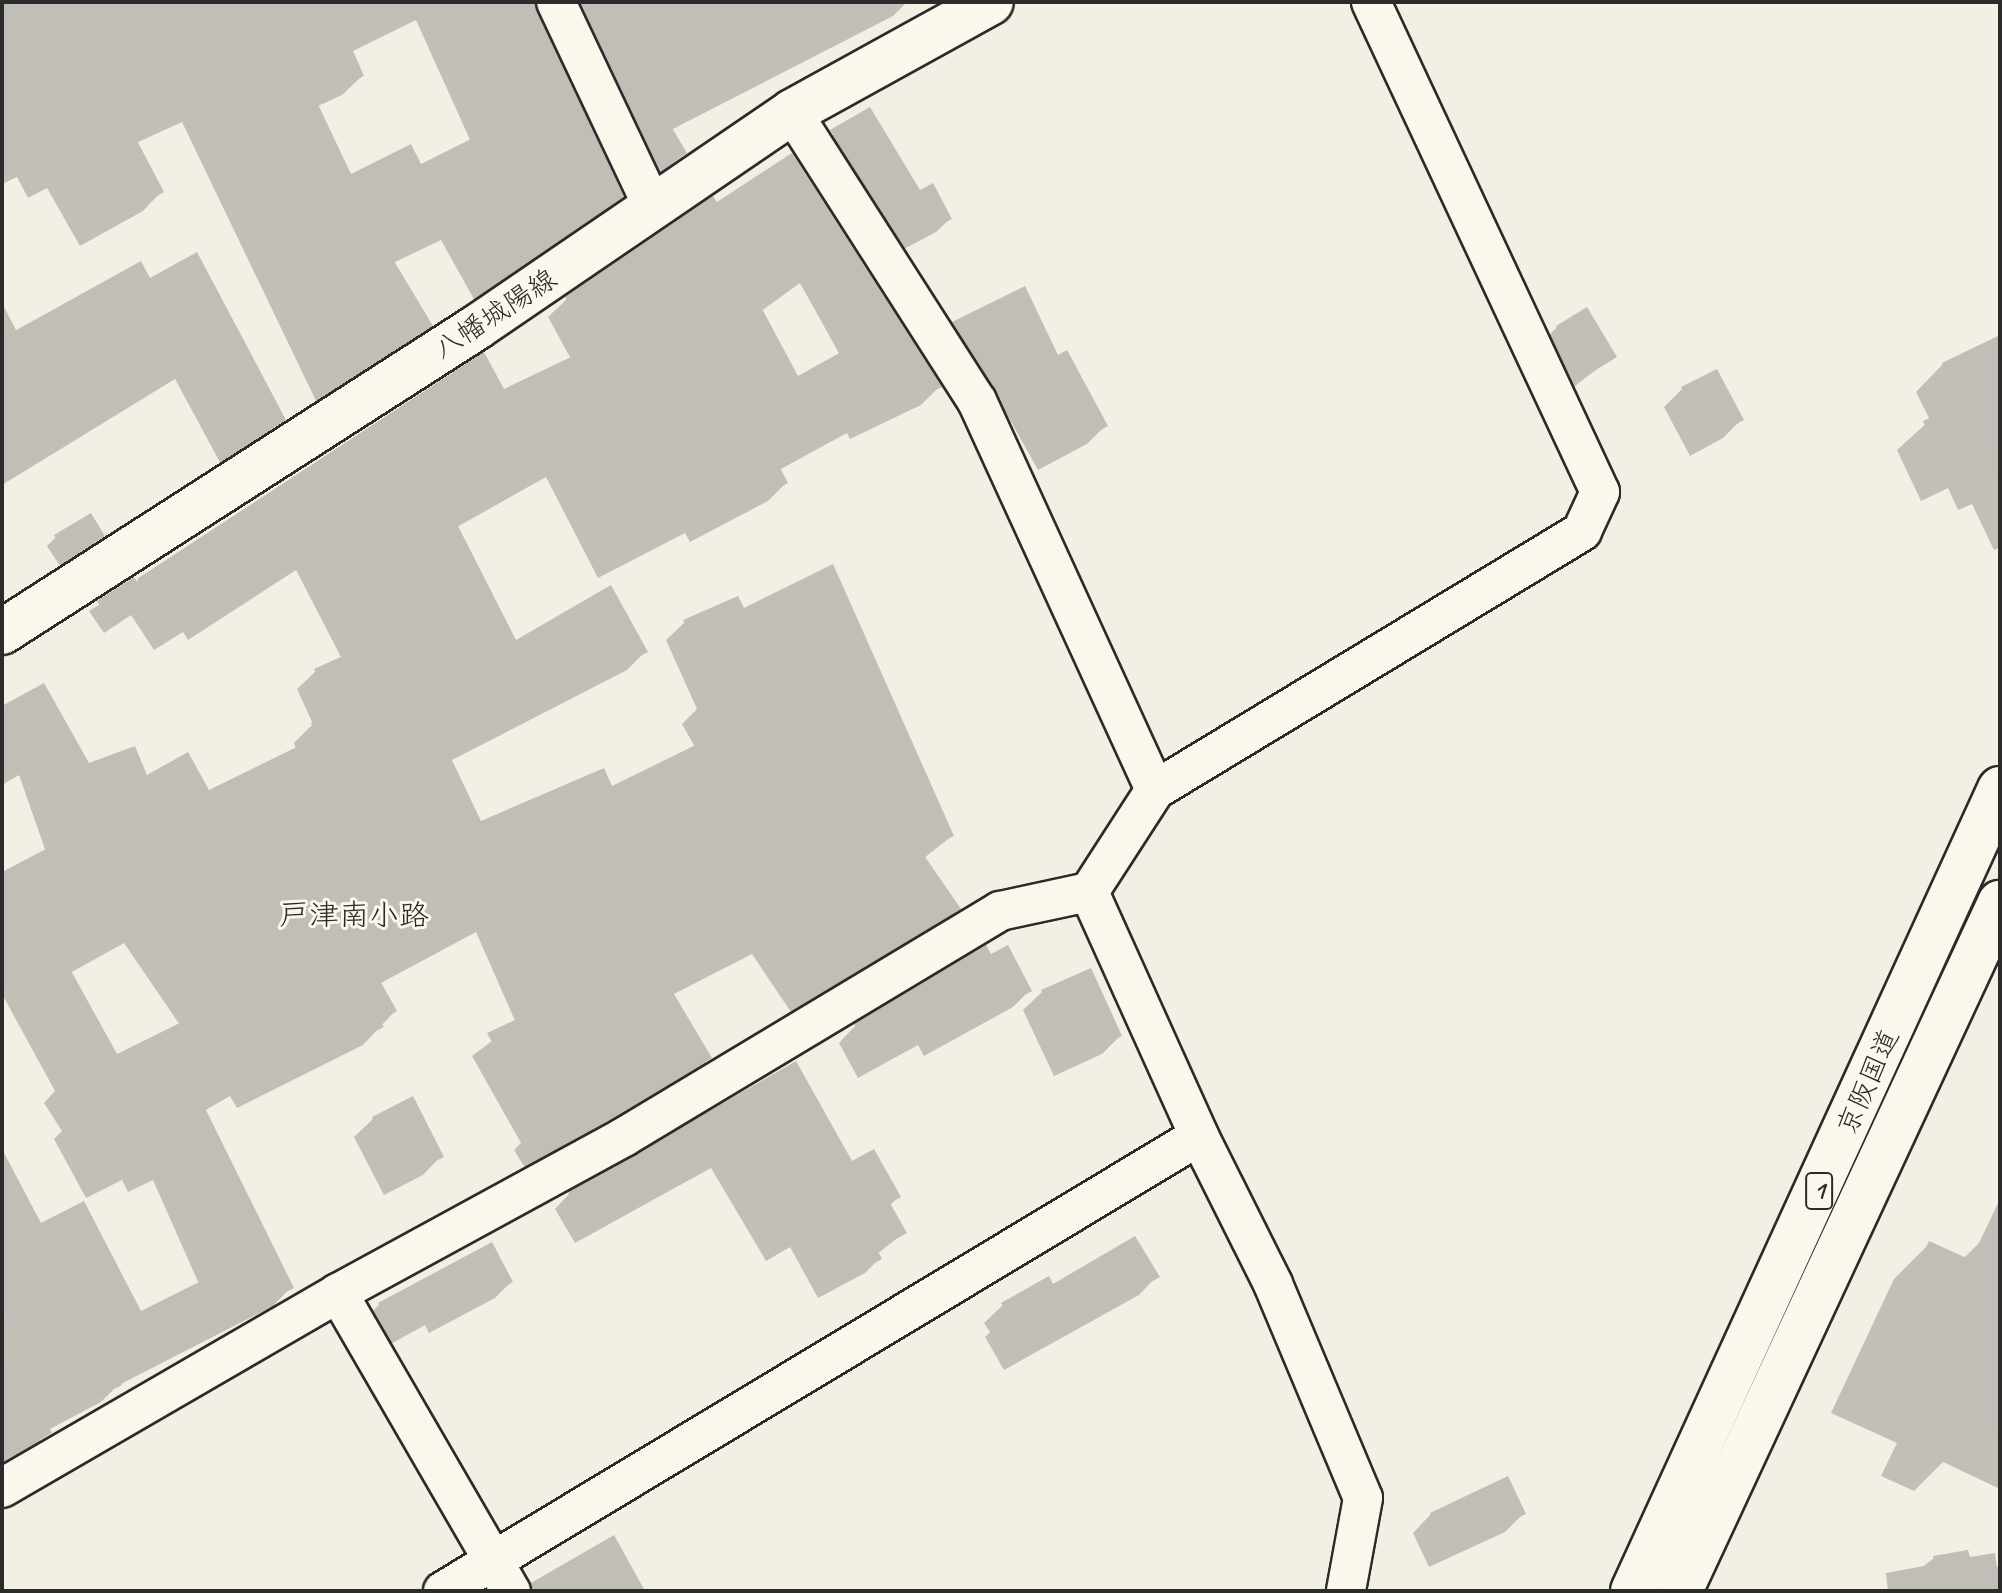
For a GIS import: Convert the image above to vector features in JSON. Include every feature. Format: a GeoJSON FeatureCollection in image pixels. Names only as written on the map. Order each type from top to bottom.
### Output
{"type":"FeatureCollection","features":[{"type":"Feature","properties":{"kind":"main road","name":"八幡城陽線"},"geometry":{"type":"LineString","coordinates":[[5,623],[654,209],[792,112],[991,2]]}},
{"type":"Feature","properties":{"kind":"main road","name":"京阪国道"},"geometry":{"type":"LineString","coordinates":[[1633,1591],[2000,789]]}},
{"type":"Feature","properties":{"kind":"main road","name":"京阪国道"},"geometry":{"type":"LineString","coordinates":[[1680,1591],[2000,903]]}},
{"type":"Feature","properties":{"kind":"street"},"geometry":{"type":"LineString","coordinates":[[556,2],[654,209]]}},
{"type":"Feature","properties":{"kind":"street"},"geometry":{"type":"LineString","coordinates":[[2,1488],[338,1293],[624,1137],[1000,911],[1089,892],[1155,790],[1582,531],[1600,492],[1371,2]]}},
{"type":"Feature","properties":{"kind":"street"},"geometry":{"type":"LineString","coordinates":[[792,112],[977,401],[1155,790]]}},
{"type":"Feature","properties":{"kind":"street"},"geometry":{"type":"LineString","coordinates":[[1089,892],[1199,1136],[1273,1284],[1363,1498],[1346,1591]]}},
{"type":"Feature","properties":{"kind":"street"},"geometry":{"type":"LineString","coordinates":[[443,1591],[503,1576],[1199,1136]]}},
{"type":"Feature","properties":{"kind":"street"},"geometry":{"type":"LineString","coordinates":[[338,1293],[503,1576]]}},
{"type":"Feature","properties":{"kind":"building"},"geometry":{"type":"Polygon","coordinates":[[[2,2],[436,2],[534,2],[624,197],[495,284],[460,222],[391,256],[433,326],[337,387],[201,104],[134,135],[164,192],[100,228],[66,170],[48,180],[36,158],[2,175],[2,2]],[[436,2],[350,44],[364,76],[315,98],[351,174],[411,144],[421,164],[493,128],[436,2]]]}},
{"type":"Feature","properties":{"kind":"building"},"geometry":{"type":"Polygon","coordinates":[[[580,2],[905,2],[669,123],[687,153],[661,171],[580,2]]]}},
{"type":"Feature","properties":{"kind":"building"},"geometry":{"type":"Polygon","coordinates":[[[870,107],[920,190],[933,183],[952,219],[903,245],[830,130],[870,107]]]}},
{"type":"Feature","properties":{"kind":"building"},"geometry":{"type":"Polygon","coordinates":[[[792,153],[942,387],[868,422],[866,416],[778,464],[788,483],[708,525],[704,516],[617,561],[565,460],[456,522],[516,640],[611,585],[648,652],[449,754],[481,821],[604,768],[612,786],[716,735],[699,705],[717,694],[683,620],[738,596],[744,608],[833,564],[954,836],[921,851],[961,909],[811,999],[771,937],[671,989],[712,1058],[546,1155],[531,1130],[539,1126],[487,1033],[536,1010],[494,916],[378,977],[397,1011],[380,1021],[384,1027],[256,1091],[249,1080],[203,1104],[294,1288],[118,1378],[122,1385],[47,1423],[52,1433],[2,1462],[2,1369],[28,1357],[2,1306],[2,1149],[41,1223],[84,1201],[141,1311],[219,1272],[171,1163],[147,1176],[141,1163],[104,1181],[71,1119],[80,1114],[61,1083],[74,1075],[23,976],[2,987],[2,872],[65,839],[37,759],[2,778],[2,706],[44,683],[89,763],[135,746],[147,775],[188,752],[209,790],[317,737],[311,723],[334,712],[314,669],[363,647],[314,553],[207,623],[202,615],[173,633],[137,579],[484,352],[504,389],[592,347],[565,297],[713,196],[717,202],[792,153]],[[819,266],[760,305],[798,376],[861,341],[819,266]],[[143,926],[69,967],[117,1054],[202,1012],[143,926]]]}},
{"type":"Feature","properties":{"kind":"building"},"geometry":{"type":"Polygon","coordinates":[[[197,252],[286,420],[241,449],[195,361],[2,480],[2,338],[141,261],[150,278],[197,252]]]}},
{"type":"Feature","properties":{"kind":"building"},"geometry":{"type":"Polygon","coordinates":[[[1025,286],[1058,355],[1067,350],[1108,426],[1057,453],[1008,365],[988,375],[952,322],[1025,286]]]}},
{"type":"Feature","properties":{"kind":"building"},"geometry":{"type":"Polygon","coordinates":[[[1587,307],[1617,357],[1586,376],[1556,326],[1587,307]]]}},
{"type":"Feature","properties":{"kind":"building"},"geometry":{"type":"Polygon","coordinates":[[[2000,335],[2000,482],[1987,456],[1948,475],[1923,421],[1962,403],[1942,363],[2000,335]]]}},
{"type":"Feature","properties":{"kind":"building"},"geometry":{"type":"Polygon","coordinates":[[[1717,369],[1744,420],[1708,439],[1681,387],[1717,369]]]}},
{"type":"Feature","properties":{"kind":"building"},"geometry":{"type":"Polygon","coordinates":[[[91,513],[105,536],[70,559],[54,535],[91,513]]]}},
{"type":"Feature","properties":{"kind":"building"},"geometry":{"type":"Polygon","coordinates":[[[134,577],[150,602],[113,626],[97,601],[134,577]]]}},
{"type":"Feature","properties":{"kind":"building"},"geometry":{"type":"Polygon","coordinates":[[[986,945],[991,954],[1008,945],[1032,991],[941,1041],[935,1030],[875,1063],[854,1024],[986,945]]]}},
{"type":"Feature","properties":{"kind":"building"},"geometry":{"type":"Polygon","coordinates":[[[1091,968],[1122,1036],[1072,1059],[1041,990],[1091,968]]]}},
{"type":"Feature","properties":{"kind":"building"},"geometry":{"type":"Polygon","coordinates":[[[796,1061],[852,1161],[874,1149],[901,1197],[890,1203],[907,1233],[877,1249],[882,1259],[833,1285],[806,1234],[781,1247],[727,1155],[591,1230],[568,1192],[796,1061]]]}},
{"type":"Feature","properties":{"kind":"building"},"geometry":{"type":"Polygon","coordinates":[[[413,1096],[444,1157],[402,1178],[372,1117],[413,1096]]]}},
{"type":"Feature","properties":{"kind":"building"},"geometry":{"type":"Polygon","coordinates":[[[2000,1199],[2000,1437],[1968,1422],[1951,1457],[1915,1440],[1931,1408],[1865,1377],[1929,1241],[1971,1260],[2000,1199]]]}},
{"type":"Feature","properties":{"kind":"building"},"geometry":{"type":"Polygon","coordinates":[[[1135,1236],[1160,1277],[1023,1353],[1002,1317],[1008,1314],[1001,1303],[1049,1276],[1053,1284],[1135,1236]]]}},
{"type":"Feature","properties":{"kind":"building"},"geometry":{"type":"Polygon","coordinates":[[[492,1242],[513,1282],[445,1319],[441,1311],[396,1335],[378,1303],[492,1242]]]}},
{"type":"Feature","properties":{"kind":"building"},"geometry":{"type":"Polygon","coordinates":[[[1508,1476],[1526,1514],[1447,1551],[1430,1513],[1508,1476]]]}},
{"type":"Feature","properties":{"kind":"building"},"geometry":{"type":"Polygon","coordinates":[[[614,1535],[645,1591],[533,1591],[531,1583],[614,1535]]]}},
{"type":"Feature","properties":{"kind":"building"},"geometry":{"type":"Polygon","coordinates":[[[1968,1550],[1970,1557],[1995,1553],[2000,1591],[1888,1591],[1886,1573],[1935,1564],[1933,1556],[1968,1550]]]}},
{"type":"Feature","properties":{"kind":"district","name":"戸津南小路"},"geometry":{"type":"Point","coordinates":[354,915]}}]}
